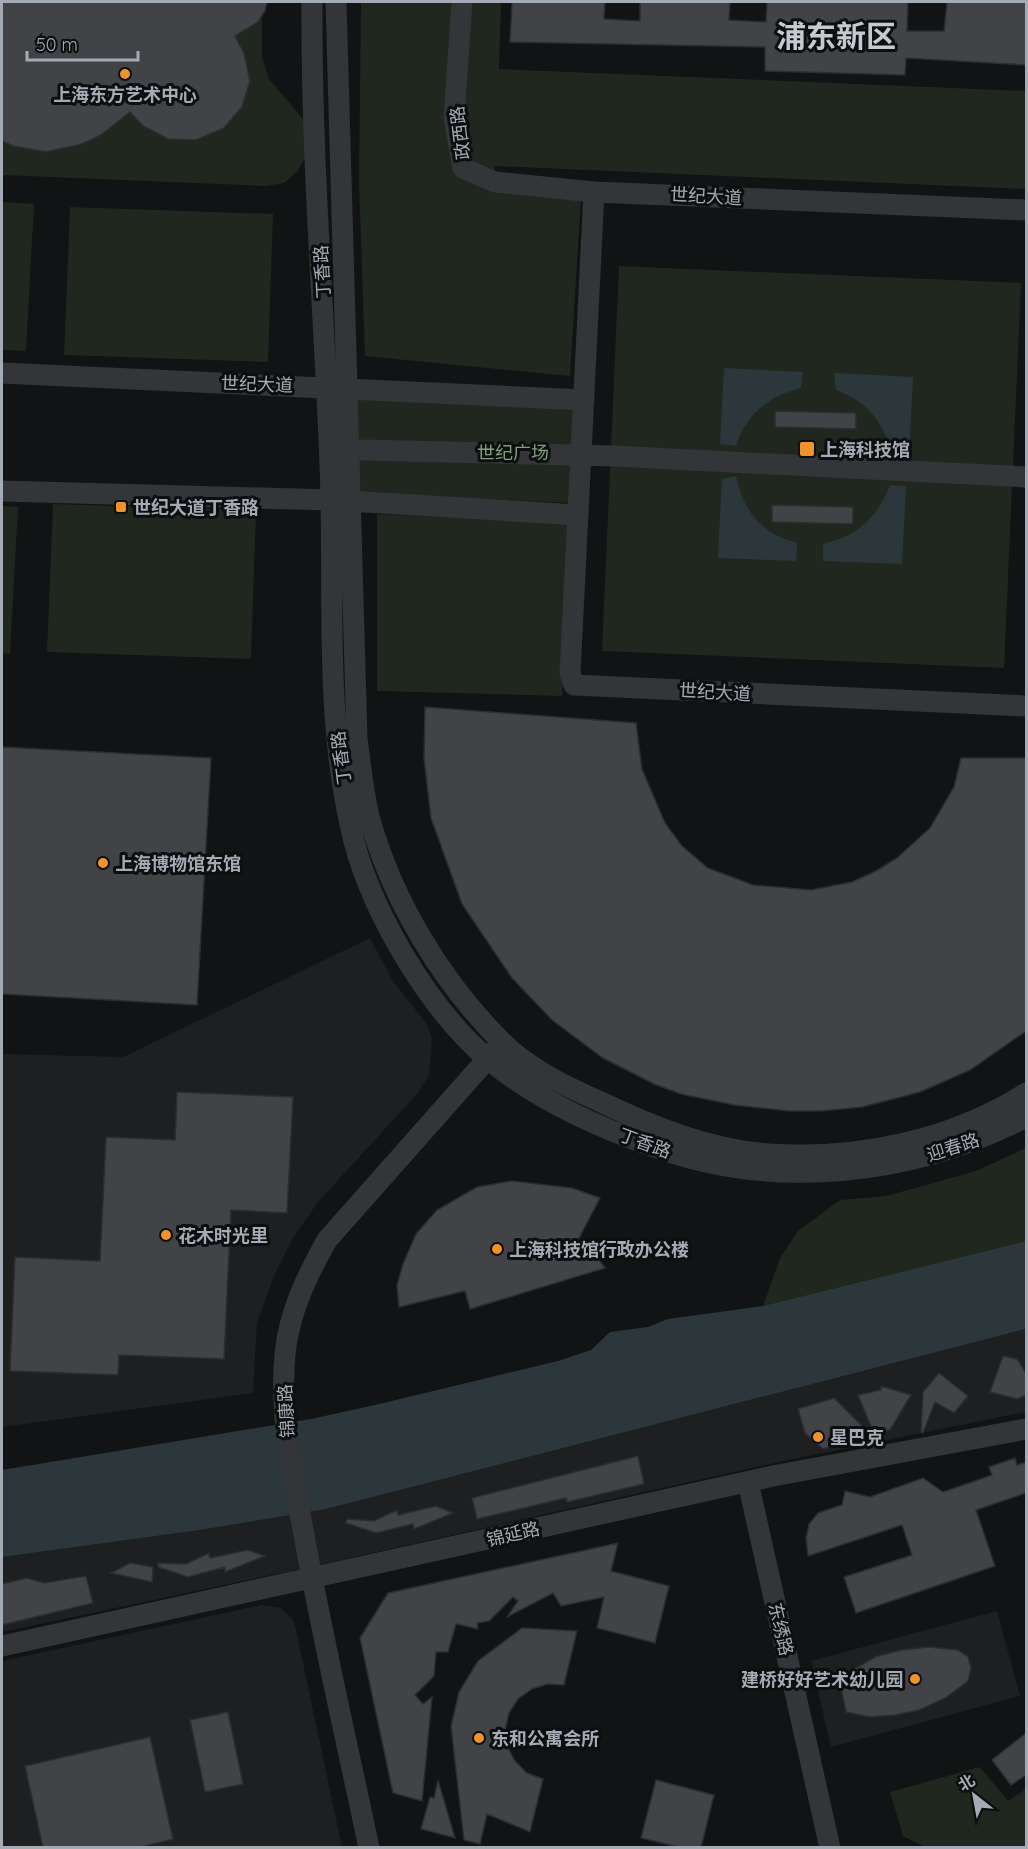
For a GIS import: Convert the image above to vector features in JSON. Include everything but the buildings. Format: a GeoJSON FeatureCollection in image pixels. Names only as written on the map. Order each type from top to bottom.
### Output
{"type":"FeatureCollection","features":[{"type":"Feature","properties":{"kind":"street","name":"丁香路"},"geometry":{"type":"LineString","coordinates":[[312,2],[327,387],[342,501],[357,739],[369,818],[390,876],[409,916],[458,993],[502,1042],[571,1089],[674,1132],[722,1146],[769,1154],[888,1147]]}},
{"type":"Feature","properties":{"kind":"street","name":"丁香路"},"geometry":{"type":"LineString","coordinates":[[336,2],[348,388],[334,685],[338,743],[350,826],[370,886],[409,962],[436,1001],[488,1058],[523,1085],[560,1106],[617,1134],[677,1155],[769,1173],[876,1167]]}},
{"type":"Feature","properties":{"kind":"street","name":"政西路"},"geometry":{"type":"LineString","coordinates":[[462,2],[454,118],[463,168],[495,182],[594,192]]}},
{"type":"Feature","properties":{"kind":"street","name":"世纪大道"},"geometry":{"type":"LineString","coordinates":[[1026,210],[594,192],[570,673],[574,685],[1026,706]]}},
{"type":"Feature","properties":{"kind":"street","name":"世纪大道"},"geometry":{"type":"LineString","coordinates":[[2,373],[584,400]]}},
{"type":"Feature","properties":{"kind":"street"},"geometry":{"type":"LineString","coordinates":[[364,450],[581,456],[1026,477]]}},
{"type":"Feature","properties":{"kind":"street"},"geometry":{"type":"LineString","coordinates":[[2,491],[342,501],[578,515]]}},
{"type":"Feature","properties":{"kind":"street","name":"锦康路"},"geometry":{"type":"LineString","coordinates":[[369,1848],[312,1579],[285,1430],[285,1353],[294,1310],[308,1274],[327,1240],[502,1042]]}},
{"type":"Feature","properties":{"kind":"street","name":"迎春路"},"geometry":{"type":"LineString","coordinates":[[888,1147],[980,1118],[1026,1094]]}},
{"type":"Feature","properties":{"kind":"street","name":"迎春路"},"geometry":{"type":"LineString","coordinates":[[876,1167],[923,1158],[975,1141],[1026,1117]]}},
{"type":"Feature","properties":{"kind":"street","name":"锦延路"},"geometry":{"type":"LineString","coordinates":[[2,1646],[748,1482],[1026,1429]]}},
{"type":"Feature","properties":{"kind":"street","name":"东绣路"},"geometry":{"type":"LineString","coordinates":[[748,1482],[830,1848]]}},
{"type":"Feature","properties":{"kind":"shaded area"},"geometry":{"type":"Polygon","coordinates":[[[724,368],[803,372],[801,388],[789,391],[760,408],[746,425],[736,446],[720,444],[724,368]]]}},
{"type":"Feature","properties":{"kind":"shaded area"},"geometry":{"type":"Polygon","coordinates":[[[834,373],[913,377],[909,455],[892,453],[884,432],[872,414],[857,400],[836,390],[834,373]]]}},
{"type":"Feature","properties":{"kind":"shaded area"},"geometry":{"type":"Polygon","coordinates":[[[736,476],[744,500],[756,519],[774,534],[797,543],[796,561],[718,558],[722,479],[736,476]]]}},
{"type":"Feature","properties":{"kind":"shaded area"},"geometry":{"type":"Polygon","coordinates":[[[890,485],[906,486],[902,564],[823,561],[823,544],[846,536],[865,524],[879,507],[890,485]]]}},
{"type":"Feature","properties":{"kind":"shaded area"},"geometry":{"type":"Polygon","coordinates":[[[370,938],[393,981],[426,1023],[432,1038],[429,1075],[418,1093],[318,1202],[293,1238],[273,1278],[257,1323],[253,1393],[2,1427],[2,1054],[123,1057],[370,938]]]}},
{"type":"Feature","properties":{"kind":"shaded area"},"geometry":{"type":"Polygon","coordinates":[[[1026,1241],[1026,1329],[326,1509],[200,1530],[2,1557],[2,1470],[311,1419],[375,1405],[558,1361],[591,1350],[610,1332],[648,1327],[668,1319],[763,1306],[1026,1241]]]}},
{"type":"Feature","properties":{"kind":"shaded area"},"geometry":{"type":"Polygon","coordinates":[[[1026,1329],[1026,1412],[788,1460],[305,1568],[2,1632],[2,1557],[200,1530],[326,1509],[1026,1329]]]}},
{"type":"Feature","properties":{"kind":"shaded area"},"geometry":{"type":"Polygon","coordinates":[[[262,1605],[281,1608],[294,1621],[342,1847],[2,1847],[2,1661],[262,1605]]]}},
{"type":"Feature","properties":{"kind":"shaded area","name":"建桥好好艺术幼儿园"},"geometry":{"type":"Polygon","coordinates":[[[997,1611],[1020,1696],[831,1747],[811,1661],[997,1611]]]}},
{"type":"Feature","properties":{"kind":"green space","name":"上海东方艺术中心"},"geometry":{"type":"Polygon","coordinates":[[[2,2],[262,2],[262,57],[269,79],[305,121],[305,158],[297,172],[284,183],[266,186],[2,175],[2,2]]]}},
{"type":"Feature","properties":{"kind":"green space"},"geometry":{"type":"Polygon","coordinates":[[[361,2],[501,2],[499,69],[1026,91],[1026,189],[494,166],[496,189],[581,197],[570,376],[365,356],[359,183],[361,2]]]}},
{"type":"Feature","properties":{"kind":"green space"},"geometry":{"type":"Polygon","coordinates":[[[2,202],[34,204],[26,351],[2,350],[2,202]]]}},
{"type":"Feature","properties":{"kind":"green space"},"geometry":{"type":"Polygon","coordinates":[[[70,207],[273,214],[268,362],[64,355],[70,207]]]}},
{"type":"Feature","properties":{"kind":"green space"},"geometry":{"type":"Polygon","coordinates":[[[619,266],[1021,283],[1004,668],[602,651],[619,266]]]}},
{"type":"Feature","properties":{"kind":"green space","name":"世纪广场"},"geometry":{"type":"Polygon","coordinates":[[[354,398],[577,406],[573,503],[359,494],[354,398]]]}},
{"type":"Feature","properties":{"kind":"green space"},"geometry":{"type":"Polygon","coordinates":[[[53,504],[256,510],[251,659],[47,652],[53,504]]]}},
{"type":"Feature","properties":{"kind":"green space"},"geometry":{"type":"Polygon","coordinates":[[[2,506],[18,507],[10,654],[2,653],[2,506]]]}},
{"type":"Feature","properties":{"kind":"green space"},"geometry":{"type":"Polygon","coordinates":[[[377,514],[568,523],[562,696],[377,691],[377,514]]]}},
{"type":"Feature","properties":{"kind":"green space"},"geometry":{"type":"Polygon","coordinates":[[[1026,1148],[1026,1241],[763,1306],[780,1258],[798,1231],[840,1200],[886,1196],[976,1171],[1026,1148]]]}},
{"type":"Feature","properties":{"kind":"green space"},"geometry":{"type":"Polygon","coordinates":[[[980,1767],[1008,1801],[1026,1789],[1026,1847],[925,1847],[903,1836],[890,1792],[980,1767]]]}},
{"type":"Feature","properties":{"kind":"place","name":"上海东方艺术中心"},"geometry":{"type":"Point","coordinates":[125,74]}},
{"type":"Feature","properties":{"kind":"place","name":"上海科技馆"},"geometry":{"type":"Point","coordinates":[807,449]}},
{"type":"Feature","properties":{"kind":"place","name":"世纪大道丁香路"},"geometry":{"type":"Point","coordinates":[121,507]}},
{"type":"Feature","properties":{"kind":"place","name":"上海博物馆东馆"},"geometry":{"type":"Point","coordinates":[103,863]}},
{"type":"Feature","properties":{"kind":"place","name":"花木时光里"},"geometry":{"type":"Point","coordinates":[166,1235]}},
{"type":"Feature","properties":{"kind":"place","name":"上海科技馆行政办公楼"},"geometry":{"type":"Point","coordinates":[497,1249]}},
{"type":"Feature","properties":{"kind":"place","name":"星巴克"},"geometry":{"type":"Point","coordinates":[818,1437]}},
{"type":"Feature","properties":{"kind":"place","name":"建桥好好艺术幼儿园"},"geometry":{"type":"Point","coordinates":[915,1679]}},
{"type":"Feature","properties":{"kind":"place","name":"东和公寓会所"},"geometry":{"type":"Point","coordinates":[479,1738]}},
{"type":"Feature","properties":{"kind":"district","name":"浦东新区"},"geometry":{"type":"Point","coordinates":[836,36]}}]}
